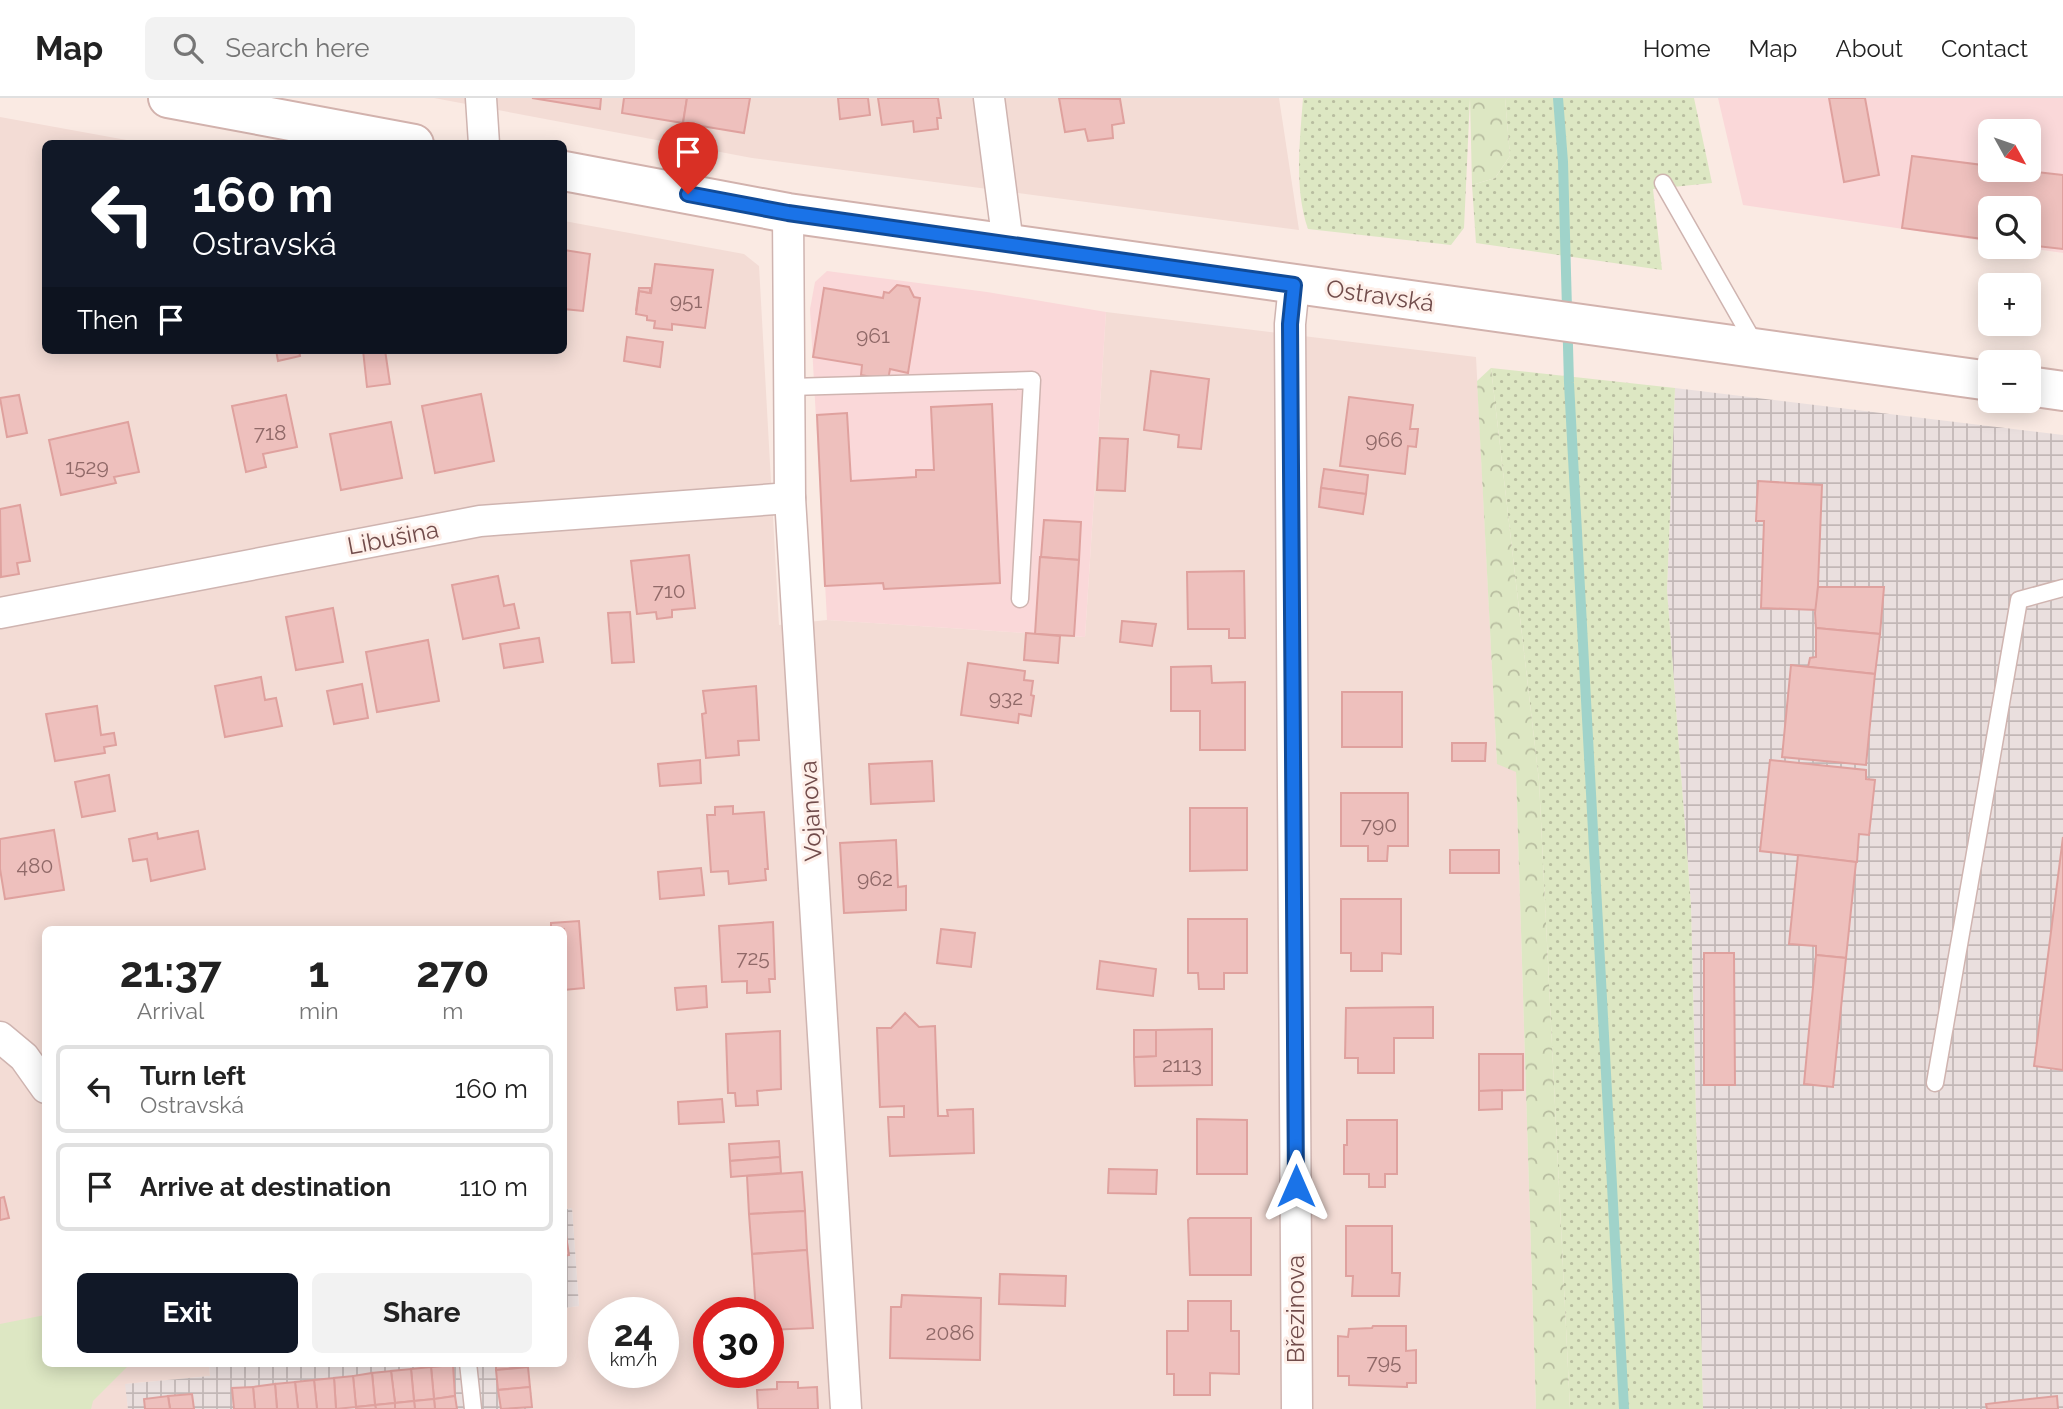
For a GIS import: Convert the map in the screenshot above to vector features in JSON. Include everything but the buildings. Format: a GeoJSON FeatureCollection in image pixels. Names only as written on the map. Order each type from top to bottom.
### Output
{"type":"FeatureCollection","features":[{"type":"Feature","properties":{"kind":"street"},"geometry":{"type":"LineString","coordinates":[[168,98],[393,140]]}},
{"type":"Feature","properties":{"kind":"street"},"geometry":{"type":"LineString","coordinates":[[481,98],[484,140]]}},
{"type":"Feature","properties":{"kind":"street"},"geometry":{"type":"LineString","coordinates":[[989,98],[1008,244]]}},
{"type":"Feature","properties":{"kind":"street","name":"Ostravská"},"geometry":{"type":"LineString","coordinates":[[567,172],[788,213],[1978,379]]}},
{"type":"Feature","properties":{"kind":"street","name":"Vojanova"},"geometry":{"type":"LineString","coordinates":[[788,213],[790,498],[846,1409]]}},
{"type":"Feature","properties":{"kind":"street","name":"Březinova"},"geometry":{"type":"LineString","coordinates":[[1294,285],[1290,338],[1297,1409]]}},
{"type":"Feature","properties":{"kind":"street"},"geometry":{"type":"LineString","coordinates":[[2041,388],[2063,391]]}},
{"type":"Feature","properties":{"kind":"street","name":"Libušina"},"geometry":{"type":"LineString","coordinates":[[0,613],[480,521],[790,498]]}},
{"type":"Feature","properties":{"kind":"street"},"geometry":{"type":"LineString","coordinates":[[0,1037],[24,1057],[42,1082]]}},
{"type":"Feature","properties":{"kind":"lane"},"geometry":{"type":"LineString","coordinates":[[1662,183],[1757,348]]}},
{"type":"Feature","properties":{"kind":"lane"},"geometry":{"type":"LineString","coordinates":[[790,387],[1032,380],[1020,599]]}},
{"type":"Feature","properties":{"kind":"lane"},"geometry":{"type":"LineString","coordinates":[[1935,1083],[2019,600],[2063,588]]}},
{"type":"Feature","properties":{"kind":"lane"},"geometry":{"type":"LineString","coordinates":[[469,1367],[474,1409]]}},
{"type":"Feature","properties":{"kind":"shaded area"},"geometry":{"type":"Polygon","coordinates":[[[434,98],[1279,98],[1299,230],[752,158],[434,98]]]}},
{"type":"Feature","properties":{"kind":"shaded area"},"geometry":{"type":"Polygon","coordinates":[[[1718,98],[2063,98],[2063,253],[2041,250],[2041,196],[1978,196],[1978,240],[1743,205],[1718,98]]]}},
{"type":"Feature","properties":{"kind":"shaded area"},"geometry":{"type":"Polygon","coordinates":[[[0,117],[126,140],[42,140],[42,354],[567,354],[567,222],[744,254],[759,266],[779,625],[827,620],[1085,637],[1106,312],[1476,357],[1497,763],[1516,771],[1536,1409],[533,1409],[528,1367],[567,1367],[567,1308],[579,1306],[572,1208],[567,1209],[567,926],[42,926],[42,1367],[209,1367],[210,1376],[126,1384],[128,1409],[0,1409],[0,117]]]}},
{"type":"Feature","properties":{"kind":"shaded area"},"geometry":{"type":"Polygon","coordinates":[[[827,271],[987,292],[1106,312],[1085,637],[827,620],[810,309],[815,282],[827,271]]]}},
{"type":"Feature","properties":{"kind":"shaded area"},"geometry":{"type":"Polygon","coordinates":[[[1675,388],[2063,435],[2063,1409],[1703,1409],[1691,905],[1667,590],[1675,388]]]}},
{"type":"Feature","properties":{"kind":"shaded area"},"geometry":{"type":"Polygon","coordinates":[[[572,1208],[579,1306],[567,1308],[567,1209],[572,1208]]]}},
{"type":"Feature","properties":{"kind":"shaded area"},"geometry":{"type":"Polygon","coordinates":[[[209,1367],[528,1367],[533,1409],[128,1409],[125,1384],[210,1376],[209,1367]]]}},
{"type":"Feature","properties":{"kind":"green space"},"geometry":{"type":"Polygon","coordinates":[[[1303,98],[1470,98],[1464,228],[1451,245],[1308,229],[1299,181],[1303,98]]]}},
{"type":"Feature","properties":{"kind":"green space"},"geometry":{"type":"Polygon","coordinates":[[[1470,98],[1505,98],[1510,156],[1495,178],[1472,185],[1470,98]]]}},
{"type":"Feature","properties":{"kind":"green space"},"geometry":{"type":"Polygon","coordinates":[[[1505,98],[1694,98],[1712,183],[1653,189],[1662,270],[1476,243],[1472,185],[1495,178],[1510,156],[1505,98]]]}},
{"type":"Feature","properties":{"kind":"green space"},"geometry":{"type":"Polygon","coordinates":[[[1491,368],[1675,388],[1667,590],[1691,905],[1703,1409],[1570,1409],[1539,781],[1491,368]]]}},
{"type":"Feature","properties":{"kind":"green space"},"geometry":{"type":"Polygon","coordinates":[[[1491,368],[1539,781],[1570,1409],[1536,1409],[1516,772],[1497,764],[1477,381],[1491,368]]]}},
{"type":"Feature","properties":{"kind":"green space"},"geometry":{"type":"Polygon","coordinates":[[[42,1316],[42,1367],[127,1367],[93,1401],[91,1409],[0,1409],[0,1324],[42,1316]]]}},
{"type":"Feature","properties":{"kind":"waterway"},"geometry":{"type":"LineString","coordinates":[[1558,98],[1563,162],[1569,383],[1624,1409]]}},
{"type":"Feature","properties":{"kind":"route"},"geometry":{"type":"LineString","coordinates":[[688,194],[788,213],[1294,285],[1290,324],[1296,1186]]}}]}
